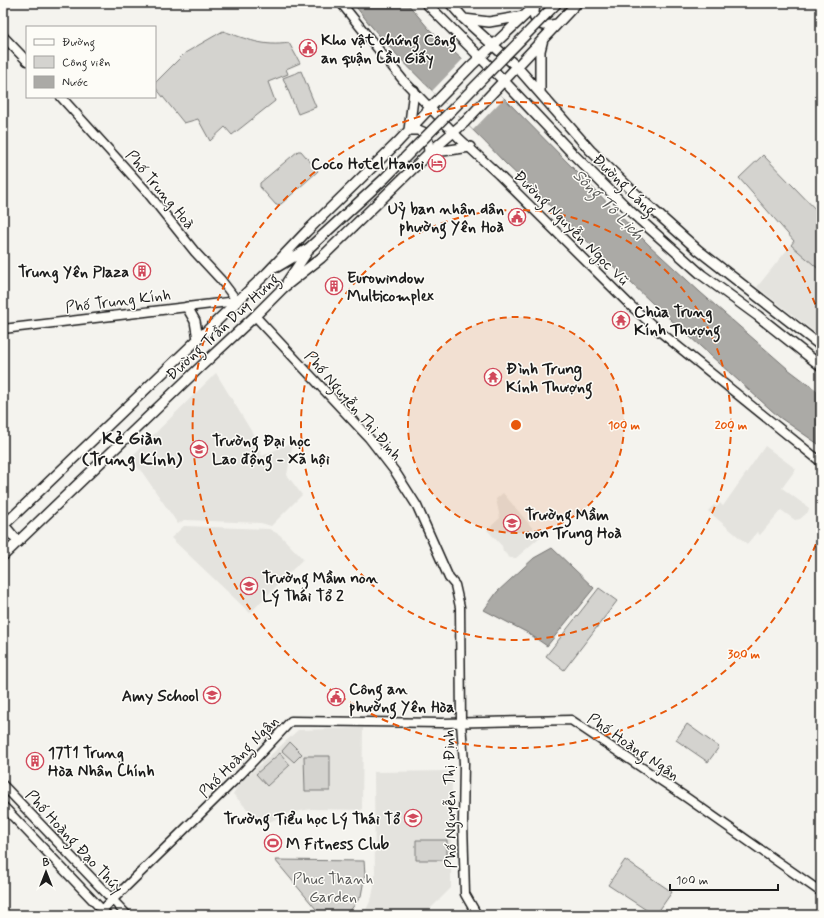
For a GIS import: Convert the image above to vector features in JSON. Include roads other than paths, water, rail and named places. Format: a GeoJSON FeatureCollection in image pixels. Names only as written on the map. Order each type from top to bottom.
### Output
{"type":"FeatureCollection","features":[{"type":"Feature","properties":{"kind":"main road","name":"Đường Láng"},"geometry":{"type":"LineString","coordinates":[[426,3],[481,57],[578,158],[666,244],[702,275],[758,316],[821,366]]}},
{"type":"Feature","properties":{"kind":"main road","name":"Đường Láng"},"geometry":{"type":"LineString","coordinates":[[450,3],[464,19],[517,67],[590,150],[660,217],[724,271],[821,346]]}},
{"type":"Feature","properties":{"kind":"main road"},"geometry":{"type":"LineString","coordinates":[[268,273],[310,248],[384,179],[557,3]]}},
{"type":"Feature","properties":{"kind":"main road","name":"Đường Trần Duy Hưng"},"geometry":{"type":"LineString","coordinates":[[3,556],[256,316],[283,288],[321,258],[429,153],[465,122],[577,3]]}},
{"type":"Feature","properties":{"kind":"main road"},"geometry":{"type":"LineString","coordinates":[[536,4],[533,13],[534,17],[539,23],[549,26],[556,24]]}},
{"type":"Feature","properties":{"kind":"main road","name":"Đường Trần Duy Hưng"},"geometry":{"type":"LineString","coordinates":[[3,526],[268,273],[306,232],[363,178],[439,98],[536,4]]}},
{"type":"Feature","properties":{"kind":"main road"},"geometry":{"type":"LineString","coordinates":[[464,19],[489,22],[524,16]]}},
{"type":"Feature","properties":{"kind":"main road"},"geometry":{"type":"LineString","coordinates":[[540,93],[540,51],[544,37]]}},
{"type":"Feature","properties":{"kind":"main road"},"geometry":{"type":"LineString","coordinates":[[414,91],[409,130],[418,130],[425,133],[428,141],[429,153],[470,147]]}},
{"type":"Feature","properties":{"kind":"main road"},"geometry":{"type":"LineString","coordinates":[[283,288],[310,248]]}},
{"type":"Feature","properties":{"kind":"main road"},"geometry":{"type":"LineString","coordinates":[[187,307],[195,321],[198,339]]}},
{"type":"Feature","properties":{"kind":"main road"},"geometry":{"type":"LineString","coordinates":[[3,526],[18,542]]}},
{"type":"Feature","properties":{"kind":"street","name":"Đường Nguyễn Ngọc Vũ"},"geometry":{"type":"LineString","coordinates":[[341,3],[403,80],[630,305],[659,332],[821,462]]}},
{"type":"Feature","properties":{"kind":"street"},"geometry":{"type":"LineString","coordinates":[[3,36],[26,59]]}},
{"type":"Feature","properties":{"kind":"street","name":"Phố Trung Hoà"},"geometry":{"type":"LineString","coordinates":[[62,98],[148,192],[195,252],[221,280],[237,301]]}},
{"type":"Feature","properties":{"kind":"street","name":"Phố Trung Kính"},"geometry":{"type":"LineString","coordinates":[[3,329],[237,301]]}},
{"type":"Feature","properties":{"kind":"street","name":"Phố Nguyễn Thị Định"},"geometry":{"type":"LineString","coordinates":[[256,316],[369,438],[396,473],[417,506],[450,578],[455,584],[460,607],[461,722],[464,763],[463,822],[465,894],[477,915]]}},
{"type":"Feature","properties":{"kind":"street","name":"Phố Hoàng Ngân"},"geometry":{"type":"LineString","coordinates":[[102,913],[112,900],[241,774],[291,721],[461,722],[571,720],[687,798],[821,892]]}},
{"type":"Feature","properties":{"kind":"street","name":"Phố Hoàng Đạo Thúy"},"geometry":{"type":"LineString","coordinates":[[3,785],[126,915]]}},
{"type":"Feature","properties":{"kind":"street","name":"Phố Hoàng Đạo Thúy"},"geometry":{"type":"LineString","coordinates":[[3,806],[102,913]]}},
{"type":"Feature","properties":{"kind":"water"},"geometry":{"type":"Polygon","coordinates":[[[353,3],[407,3],[429,29],[504,98],[649,245],[788,369],[821,394],[821,446],[779,417],[651,302],[505,163],[407,66],[370,25],[353,3]]]}},
{"type":"Feature","properties":{"kind":"water"},"geometry":{"type":"Polygon","coordinates":[[[552,548],[594,588],[547,646],[528,633],[484,610],[497,592],[534,558],[552,548]]]}},
{"type":"Feature","properties":{"kind":"place","name":"Kho vật chứng Công an quận Cầu Giấy"},"geometry":{"type":"Point","coordinates":[308,48]}},
{"type":"Feature","properties":{"kind":"place","name":"Coco Hotel Hanoi"},"geometry":{"type":"Point","coordinates":[437,163]}},
{"type":"Feature","properties":{"kind":"place","name":"Uỷ ban nhân dân phường Yên Hoà"},"geometry":{"type":"Point","coordinates":[517,217]}},
{"type":"Feature","properties":{"kind":"place","name":"Trung Yên Plaza"},"geometry":{"type":"Point","coordinates":[142,271]}},
{"type":"Feature","properties":{"kind":"place","name":"Eurowindow Multicomplex"},"geometry":{"type":"Point","coordinates":[334,286]}},
{"type":"Feature","properties":{"kind":"place","name":"Chùa Trung Kính Thượng"},"geometry":{"type":"Point","coordinates":[621,320]}},
{"type":"Feature","properties":{"kind":"place","name":"Đình Trung Kính Thượng"},"geometry":{"type":"Point","coordinates":[493,377]}},
{"type":"Feature","properties":{"kind":"place","name":"Trường Đại học Lao động - Xã hội"},"geometry":{"type":"Point","coordinates":[199,449]}},
{"type":"Feature","properties":{"kind":"place","name":"Trường Mầm non Trung Hoà"},"geometry":{"type":"Point","coordinates":[512,523]}},
{"type":"Feature","properties":{"kind":"place","name":"Trường Mầm non Lý Thái Tổ 2"},"geometry":{"type":"Point","coordinates":[249,586]}},
{"type":"Feature","properties":{"kind":"place","name":"Amy School"},"geometry":{"type":"Point","coordinates":[212,695]}},
{"type":"Feature","properties":{"kind":"place","name":"Công an phường Yên Hòa"},"geometry":{"type":"Point","coordinates":[336,697]}},
{"type":"Feature","properties":{"kind":"place","name":"17T1 Trung Hòa Nhân Chính"},"geometry":{"type":"Point","coordinates":[35,761]}},
{"type":"Feature","properties":{"kind":"place","name":"Trường Tiểu học Lý Thái Tổ"},"geometry":{"type":"Point","coordinates":[413,818]}},
{"type":"Feature","properties":{"kind":"place","name":"M Fitness Club"},"geometry":{"type":"Point","coordinates":[273,843]}},
{"type":"Feature","properties":{"kind":"district","name":"Kẻ Giàn (Trung Kính)"},"geometry":{"type":"Point","coordinates":[132,448]}},
{"type":"Feature","properties":{"kind":"water label","name":"Sông Tô Lịch"},"geometry":{"type":"Point","coordinates":[609,204]}},
{"type":"Feature","properties":{"kind":"park label","name":"Phuc Thanh Garden"},"geometry":{"type":"Point","coordinates":[333,887]}}]}
